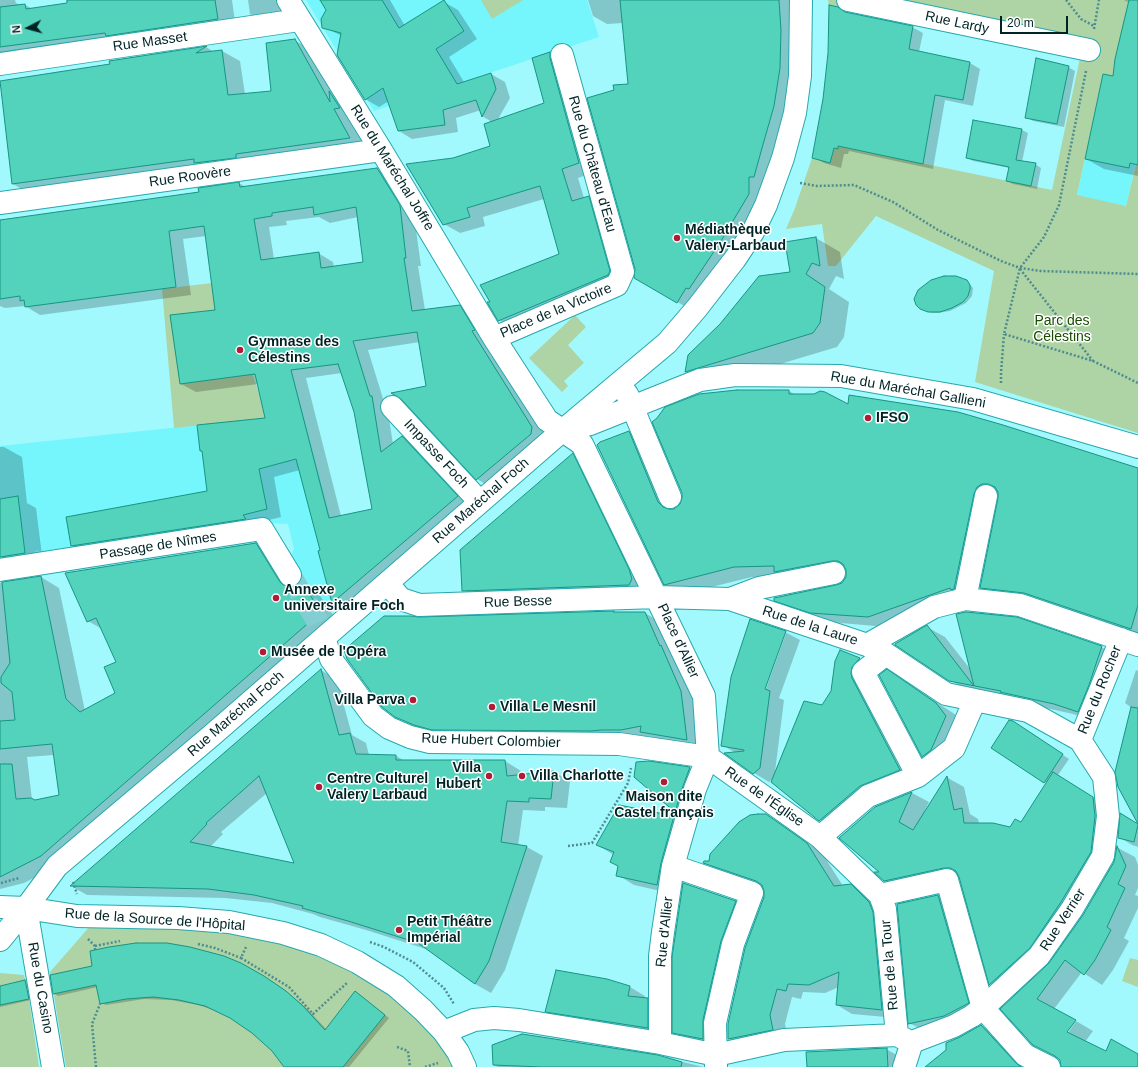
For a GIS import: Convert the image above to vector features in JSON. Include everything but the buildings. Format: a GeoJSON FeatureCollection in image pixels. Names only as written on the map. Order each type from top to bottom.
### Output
{"type":"FeatureCollection","features":[{"type":"Feature","properties":{"kind":"street","name":"Rue du Maréchal Joffre"},"geometry":{"type":"LineString","coordinates":[[288,0],[381,150],[494,338]]}},
{"type":"Feature","properties":{"kind":"street"},"geometry":{"type":"LineString","coordinates":[[562,431],[667,343],[698,308],[735,259],[753,232],[766,205],[783,158],[795,113],[800,76],[801,0]]}},
{"type":"Feature","properties":{"kind":"street","name":"Rue Lardy"},"geometry":{"type":"LineString","coordinates":[[848,0],[1089,50]]}},
{"type":"Feature","properties":{"kind":"street","name":"Rue Masset"},"geometry":{"type":"LineString","coordinates":[[0,64],[299,20]]}},
{"type":"Feature","properties":{"kind":"street","name":"Rue du Château d'Eau"},"geometry":{"type":"LineString","coordinates":[[562,55],[623,272]]}},
{"type":"Feature","properties":{"kind":"street","name":"Rue Roovère"},"geometry":{"type":"LineString","coordinates":[[0,203],[381,150]]}},
{"type":"Feature","properties":{"kind":"street","name":"Place de la Victoire"},"geometry":{"type":"LineString","coordinates":[[623,272],[617,285],[494,338],[547,420],[582,444],[657,597]]}},
{"type":"Feature","properties":{"kind":"street","name":"Rue du Maréchal Gallieni"},"geometry":{"type":"LineString","coordinates":[[562,431],[590,424],[700,380],[735,375],[841,376],[973,399],[1138,447]]}},
{"type":"Feature","properties":{"kind":"street"},"geometry":{"type":"LineString","coordinates":[[622,382],[670,497]]}},
{"type":"Feature","properties":{"kind":"street","name":"Impasse Foch"},"geometry":{"type":"LineString","coordinates":[[392,407],[480,502]]}},
{"type":"Feature","properties":{"kind":"street","name":"Rue Maréchal Foch"},"geometry":{"type":"LineString","coordinates":[[0,940],[57,866],[211,736],[562,431]]}},
{"type":"Feature","properties":{"kind":"street"},"geometry":{"type":"LineString","coordinates":[[965,600],[986,496]]}},
{"type":"Feature","properties":{"kind":"street","name":"Passage de Nîmes"},"geometry":{"type":"LineString","coordinates":[[0,570],[262,529],[290,575]]}},
{"type":"Feature","properties":{"kind":"street"},"geometry":{"type":"LineString","coordinates":[[730,599],[759,588],[834,573]]}},
{"type":"Feature","properties":{"kind":"street","name":"Rue Besse"},"geometry":{"type":"LineString","coordinates":[[387,583],[401,599],[419,605],[657,597]]}},
{"type":"Feature","properties":{"kind":"street","name":"Place d'Allier"},"geometry":{"type":"LineString","coordinates":[[708,757],[704,696],[657,597],[730,599]]}},
{"type":"Feature","properties":{"kind":"street","name":"Rue de la Laure"},"geometry":{"type":"LineString","coordinates":[[730,599],[867,645],[934,607],[965,600],[1020,605],[1129,642]]}},
{"type":"Feature","properties":{"kind":"street","name":"Rue Hubert Colombier"},"geometry":{"type":"LineString","coordinates":[[324,638],[331,659],[372,716],[389,728],[410,737],[430,742],[619,744],[708,757]]}},
{"type":"Feature","properties":{"kind":"street","name":"Rue du Rocher"},"geometry":{"type":"LineString","coordinates":[[1080,740],[1129,642]]}},
{"type":"Feature","properties":{"kind":"street"},"geometry":{"type":"LineString","coordinates":[[867,645],[886,654],[946,694],[1028,711],[1080,740]]}},
{"type":"Feature","properties":{"kind":"street"},"geometry":{"type":"LineString","coordinates":[[886,654],[864,672],[918,776]]}},
{"type":"Feature","properties":{"kind":"street"},"geometry":{"type":"LineString","coordinates":[[820,836],[868,796],[918,776],[954,748],[975,700]]}},
{"type":"Feature","properties":{"kind":"street","name":"Rue Verrier"},"geometry":{"type":"LineString","coordinates":[[716,1061],[784,1040],[904,1039],[954,1026],[983,1008],[1039,956],[1072,909],[1103,856],[1108,816],[1104,777],[1080,740]]}},
{"type":"Feature","properties":{"kind":"street","name":"Rue de l'Église"},"geometry":{"type":"LineString","coordinates":[[708,757],[820,836],[880,895]]}},
{"type":"Feature","properties":{"kind":"street","name":"Rue d'Allier"},"geometry":{"type":"LineString","coordinates":[[660,1043],[660,956],[662,932],[673,866],[695,789],[708,757]]}},
{"type":"Feature","properties":{"kind":"street"},"geometry":{"type":"LineString","coordinates":[[444,1032],[474,1020],[494,1018],[519,1020],[660,1043],[716,1061],[715,1023],[733,944],[752,893],[673,866]]}},
{"type":"Feature","properties":{"kind":"street"},"geometry":{"type":"LineString","coordinates":[[880,895],[946,880],[983,1008],[1025,1055],[1049,1067]]}},
{"type":"Feature","properties":{"kind":"street","name":"Rue de la Tour"},"geometry":{"type":"LineString","coordinates":[[880,895],[885,909],[904,1039],[904,1067]]}},
{"type":"Feature","properties":{"kind":"street","name":"Rue de la Source de l'Hôpital"},"geometry":{"type":"LineString","coordinates":[[0,907],[26,908],[77,916],[178,918],[229,922],[283,933],[321,945],[357,962],[396,986],[423,1010],[444,1032],[458,1052],[465,1067]]}},
{"type":"Feature","properties":{"kind":"street","name":"Rue du Casino"},"geometry":{"type":"LineString","coordinates":[[26,908],[53,1067]]}},
{"type":"Feature","properties":{"kind":"path"},"geometry":{"type":"LineString","coordinates":[[1066,0],[1080,19],[1094,26]]}},
{"type":"Feature","properties":{"kind":"path"},"geometry":{"type":"LineString","coordinates":[[995,406],[1002,390],[1001,373],[1004,334],[1020,268],[1044,237],[1059,205],[1085,75]]}},
{"type":"Feature","properties":{"kind":"path"},"geometry":{"type":"LineString","coordinates":[[800,183],[817,186],[854,185],[893,202],[938,230],[1000,261],[1020,268],[1041,271],[1138,274]]}},
{"type":"Feature","properties":{"kind":"path"},"geometry":{"type":"LineString","coordinates":[[1020,268],[1093,361]]}},
{"type":"Feature","properties":{"kind":"path"},"geometry":{"type":"LineString","coordinates":[[1004,334],[1093,361],[1138,383]]}},
{"type":"Feature","properties":{"kind":"path"},"geometry":{"type":"LineString","coordinates":[[568,846],[592,843],[628,783],[636,746]]}},
{"type":"Feature","properties":{"kind":"path"},"geometry":{"type":"LineString","coordinates":[[95,946],[121,941]]}},
{"type":"Feature","properties":{"kind":"path"},"geometry":{"type":"LineString","coordinates":[[193,943],[215,948],[242,958],[290,987],[313,1014],[340,988]]}},
{"type":"Feature","properties":{"kind":"path"},"geometry":{"type":"LineString","coordinates":[[242,958],[245,948]]}},
{"type":"Feature","properties":{"kind":"path"},"geometry":{"type":"LineString","coordinates":[[96,1067],[92,1024],[100,1004]]}},
{"type":"Feature","properties":{"kind":"path"},"geometry":{"type":"LineString","coordinates":[[397,1047],[408,1051],[410,1067]]}},
{"type":"Feature","properties":{"kind":"path"},"geometry":{"type":"LineString","coordinates":[[426,1067],[444,1061]]}},
{"type":"Feature","properties":{"kind":"shaded area"},"geometry":{"type":"Polygon","coordinates":[[[306,0],[587,0],[599,37],[374,111],[306,0]]]}},
{"type":"Feature","properties":{"kind":"shaded area"},"geometry":{"type":"Polygon","coordinates":[[[1127,0],[1138,0],[1138,165],[1135,165],[1126,206],[1077,196],[1103,74],[1113,76],[1128,3],[1127,0]]]}},
{"type":"Feature","properties":{"kind":"shaded area"},"geometry":{"type":"Polygon","coordinates":[[[295,384],[349,589],[316,616],[296,575],[290,557],[294,549],[288,524],[268,523],[57,556],[36,550],[28,561],[0,565],[0,446],[265,418],[259,393],[295,384]]]}},
{"type":"Feature","properties":{"kind":"green space"},"geometry":{"type":"Polygon","coordinates":[[[481,0],[523,0],[492,19],[481,0]]]}},
{"type":"Feature","properties":{"kind":"green space","name":"Parc des Célestins"},"geometry":{"type":"Polygon","coordinates":[[[828,0],[1127,0],[1128,3],[1113,76],[1103,74],[1077,195],[1126,206],[1136,164],[1138,165],[1138,433],[975,382],[994,271],[876,216],[836,266],[828,266],[822,224],[786,229],[795,208],[812,158],[830,162],[834,148],[838,149],[838,146],[1052,190],[1080,58],[829,5],[828,0]]]}},
{"type":"Feature","properties":{"kind":"green space","name":"Gymnase des Célestins"},"geometry":{"type":"Polygon","coordinates":[[[334,266],[327,322],[315,367],[253,375],[265,418],[174,428],[162,289],[334,266]]]}},
{"type":"Feature","properties":{"kind":"green space"},"geometry":{"type":"Polygon","coordinates":[[[575,315],[586,327],[568,345],[584,363],[564,381],[568,386],[562,392],[529,358],[575,315]]]}},
{"type":"Feature","properties":{"kind":"green space"},"geometry":{"type":"Polygon","coordinates":[[[90,926],[229,932],[282,942],[338,965],[383,991],[410,1012],[437,1039],[455,1067],[66,1067],[50,972],[90,926]]]}},
{"type":"Feature","properties":{"kind":"green space"},"geometry":{"type":"Polygon","coordinates":[[[1130,958],[1138,960],[1138,987],[1122,981],[1130,958]]]}},
{"type":"Feature","properties":{"kind":"green space"},"geometry":{"type":"Polygon","coordinates":[[[0,973],[24,975],[39,1067],[0,1067],[0,973]]]}},
{"type":"Feature","properties":{"kind":"tunnel"},"geometry":{"type":"LineString","coordinates":[[290,575],[315,617],[324,638]]}},
{"type":"Feature","properties":{"kind":"place","name":"Médiathèque Valery-Larbaud"},"geometry":{"type":"Point","coordinates":[677,238]}},
{"type":"Feature","properties":{"kind":"place","name":"Gymnase des Célestins"},"geometry":{"type":"Point","coordinates":[240,350]}},
{"type":"Feature","properties":{"kind":"place","name":"IFSO"},"geometry":{"type":"Point","coordinates":[868,418]}},
{"type":"Feature","properties":{"kind":"place","name":"Annexe universitaire Foch"},"geometry":{"type":"Point","coordinates":[276,598]}},
{"type":"Feature","properties":{"kind":"place","name":"Musée de l'Opéra"},"geometry":{"type":"Point","coordinates":[263,652]}},
{"type":"Feature","properties":{"kind":"place","name":"Villa Parva"},"geometry":{"type":"Point","coordinates":[413,700]}},
{"type":"Feature","properties":{"kind":"place","name":"Villa Le Mesnil"},"geometry":{"type":"Point","coordinates":[492,707]}},
{"type":"Feature","properties":{"kind":"place","name":"Villa Hubert"},"geometry":{"type":"Point","coordinates":[489,776]}},
{"type":"Feature","properties":{"kind":"place","name":"Villa Charlotte"},"geometry":{"type":"Point","coordinates":[522,776]}},
{"type":"Feature","properties":{"kind":"place","name":"Maison dite Castel français"},"geometry":{"type":"Point","coordinates":[664,782]}},
{"type":"Feature","properties":{"kind":"place","name":"Centre Culturel Valery Larbaud"},"geometry":{"type":"Point","coordinates":[319,787]}},
{"type":"Feature","properties":{"kind":"place","name":"Petit Théâtre Impérial"},"geometry":{"type":"Point","coordinates":[399,930]}}]}
